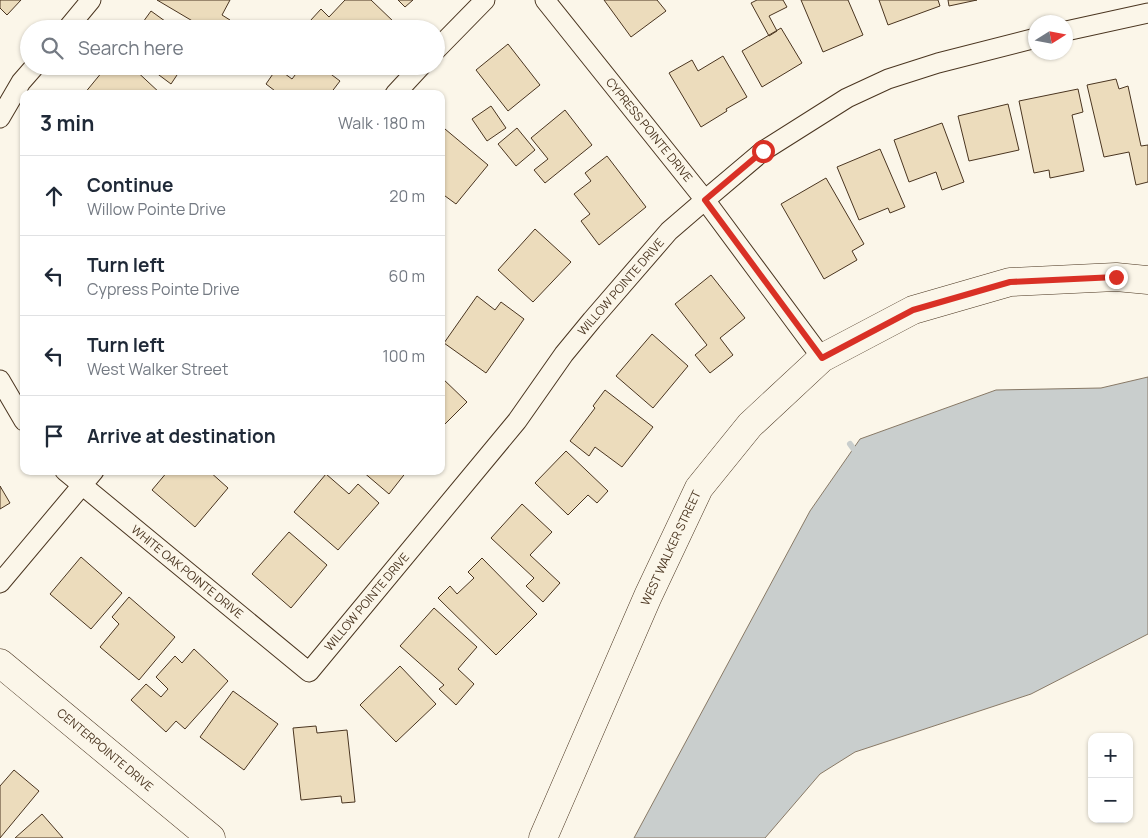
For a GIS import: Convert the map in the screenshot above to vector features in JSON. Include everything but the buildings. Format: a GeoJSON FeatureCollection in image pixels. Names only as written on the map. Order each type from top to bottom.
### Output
{"type":"FeatureCollection","features":[{"type":"Feature","properties":{"kind":"street"},"geometry":{"type":"LineString","coordinates":[[74,20],[91,0]]}},
{"type":"Feature","properties":{"kind":"street"},"geometry":{"type":"LineString","coordinates":[[445,41],[485,0]]}},
{"type":"Feature","properties":{"kind":"street","name":"CYPRESS POINTE DRIVE"},"geometry":{"type":"LineString","coordinates":[[545,0],[705,200],[822,358]]}},
{"type":"Feature","properties":{"kind":"street"},"geometry":{"type":"LineString","coordinates":[[1073,29],[1148,13]]}},
{"type":"Feature","properties":{"kind":"street","name":"WILLOW POINTE DRIVE"},"geometry":{"type":"LineString","coordinates":[[309,672],[517,421],[564,354],[592,320],[670,231],[705,200],[763,151],[847,98],[888,79],[938,63],[1028,40]]}},
{"type":"Feature","properties":{"kind":"street"},"geometry":{"type":"LineString","coordinates":[[0,118],[27,75]]}},
{"type":"Feature","properties":{"kind":"street"},"geometry":{"type":"LineString","coordinates":[[400,90],[413,75]]}},
{"type":"Feature","properties":{"kind":"street","name":"WEST WALKER STREET"},"geometry":{"type":"LineString","coordinates":[[543,838],[648,596],[698,488],[750,425],[822,358],[913,310],[1010,282],[1116,277],[1148,280]]}},
{"type":"Feature","properties":{"kind":"street"},"geometry":{"type":"LineString","coordinates":[[0,380],[20,414]]}},
{"type":"Feature","properties":{"kind":"street","name":"WHITE OAK POINTE DRIVE"},"geometry":{"type":"LineString","coordinates":[[70,475],[309,672]]}},
{"type":"Feature","properties":{"kind":"street"},"geometry":{"type":"LineString","coordinates":[[0,584],[91,475]]}},
{"type":"Feature","properties":{"kind":"street","name":"CENTERPOINTE DRIVE"},"geometry":{"type":"LineString","coordinates":[[0,663],[211,838]]}},
{"type":"Feature","properties":{"kind":"shaded area"},"geometry":{"type":"Polygon","coordinates":[[[1148,377],[1148,634],[1031,694],[855,752],[820,774],[765,838],[634,838],[810,511],[860,439],[996,390],[1101,388],[1148,377]]]}},
{"type":"Feature","properties":{"kind":"waterway"},"geometry":{"type":"LineString","coordinates":[[850,444],[858,455]]}},
{"type":"Feature","properties":{"kind":"route"},"geometry":{"type":"LineString","coordinates":[[763,151],[705,200],[822,358],[913,310],[1010,282],[1116,277]]}}]}
